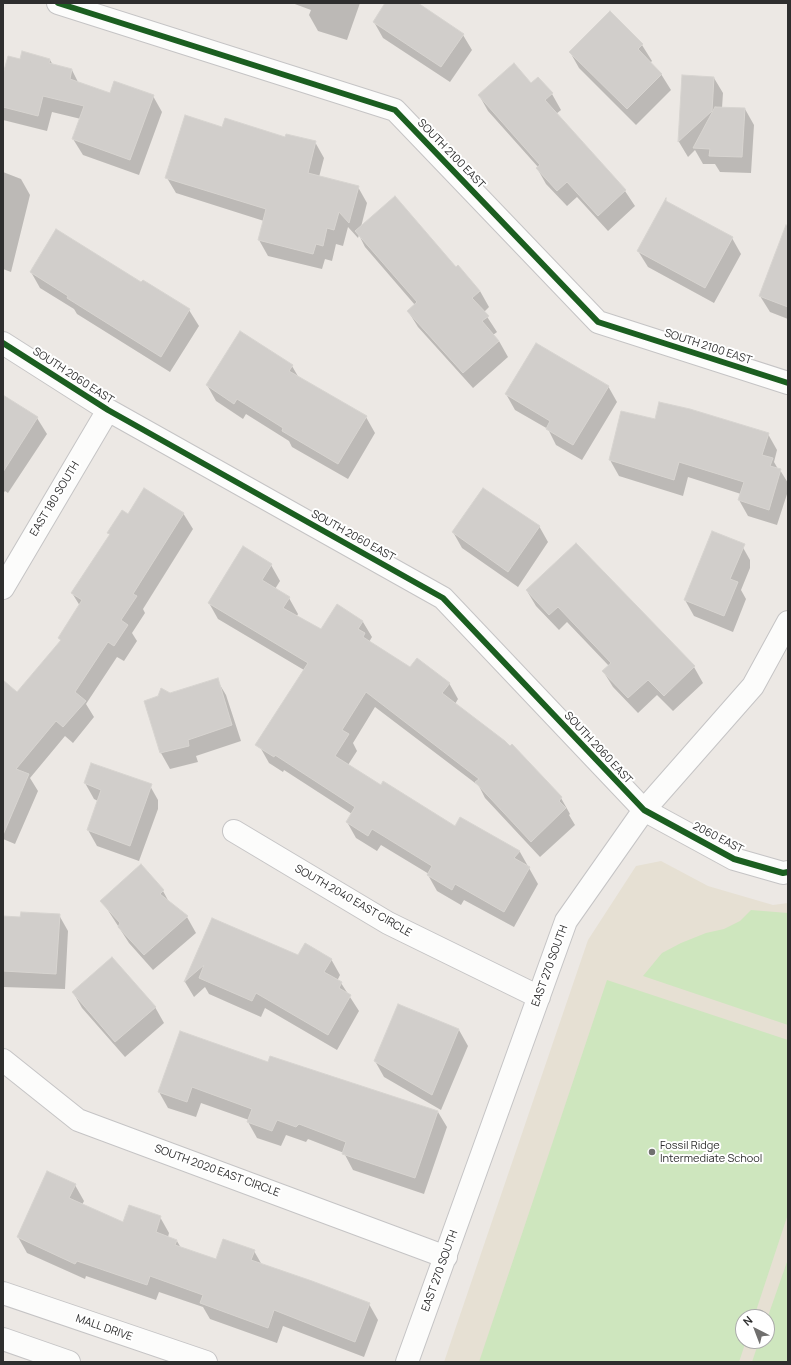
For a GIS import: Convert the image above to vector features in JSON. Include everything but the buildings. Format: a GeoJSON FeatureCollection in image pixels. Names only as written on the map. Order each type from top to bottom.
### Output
{"type":"FeatureCollection","features":[{"type":"Feature","properties":{"kind":"street","name":"SOUTH 2100 EAST"},"geometry":{"type":"LineString","coordinates":[[58,3],[395,110],[598,322],[788,383]]}},
{"type":"Feature","properties":{"kind":"street","name":"SOUTH 2060 EAST"},"geometry":{"type":"LineString","coordinates":[[3,343],[108,410],[443,598],[644,810]]}},
{"type":"Feature","properties":{"kind":"street","name":"EAST 180 SOUTH"},"geometry":{"type":"LineString","coordinates":[[3,588],[108,410]]}},
{"type":"Feature","properties":{"kind":"street","name":"EAST 270 SOUTH"},"geometry":{"type":"LineString","coordinates":[[407,1362],[566,921],[644,810],[753,686],[788,622]]}},
{"type":"Feature","properties":{"kind":"street","name":"2060 EAST"},"geometry":{"type":"LineString","coordinates":[[644,810],[734,859],[783,873],[788,872]]}},
{"type":"Feature","properties":{"kind":"street","name":"SOUTH 2040 EAST CIRCLE"},"geometry":{"type":"LineString","coordinates":[[234,831],[388,923],[539,997]]}},
{"type":"Feature","properties":{"kind":"street","name":"SOUTH 2020 EAST CIRCLE"},"geometry":{"type":"LineString","coordinates":[[3,1060],[78,1120],[446,1257]]}},
{"type":"Feature","properties":{"kind":"street","name":"MALL DRIVE"},"geometry":{"type":"LineString","coordinates":[[3,1293],[206,1362]]}},
{"type":"Feature","properties":{"kind":"street"},"geometry":{"type":"LineString","coordinates":[[3,1339],[69,1362]]}},
{"type":"Feature","properties":{"kind":"shaded area","name":"Fossil Ridge Intermediate School"},"geometry":{"type":"Polygon","coordinates":[[[661,861],[708,886],[773,905],[788,903],[788,1362],[444,1362],[588,940],[636,866],[661,861]]]}},
{"type":"Feature","properties":{"kind":"green space"},"geometry":{"type":"Polygon","coordinates":[[[751,910],[788,913],[788,1025],[643,976],[662,953],[681,943],[706,933],[724,929],[740,921],[751,910]]]}},
{"type":"Feature","properties":{"kind":"green space","name":"Fossil Ridge Intermediate School"},"geometry":{"type":"Polygon","coordinates":[[[607,980],[788,1040],[788,1214],[757,1309],[735,1309],[735,1349],[743,1349],[739,1362],[479,1362],[607,980]]]}},
{"type":"Feature","properties":{"kind":"green space"},"geometry":{"type":"Polygon","coordinates":[[[788,1259],[788,1362],[752,1362],[756,1349],[775,1349],[775,1309],[770,1309],[788,1259]]]}},
{"type":"Feature","properties":{"kind":"cycle path"},"geometry":{"type":"LineString","coordinates":[[58,3],[395,110],[598,322],[788,383]]}},
{"type":"Feature","properties":{"kind":"cycle path"},"geometry":{"type":"LineString","coordinates":[[3,343],[108,410],[443,598],[644,810],[734,859],[783,873],[788,872]]}},
{"type":"Feature","properties":{"kind":"place","name":"Fossil Ridge Intermediate School"},"geometry":{"type":"Point","coordinates":[652,1152]}}]}
